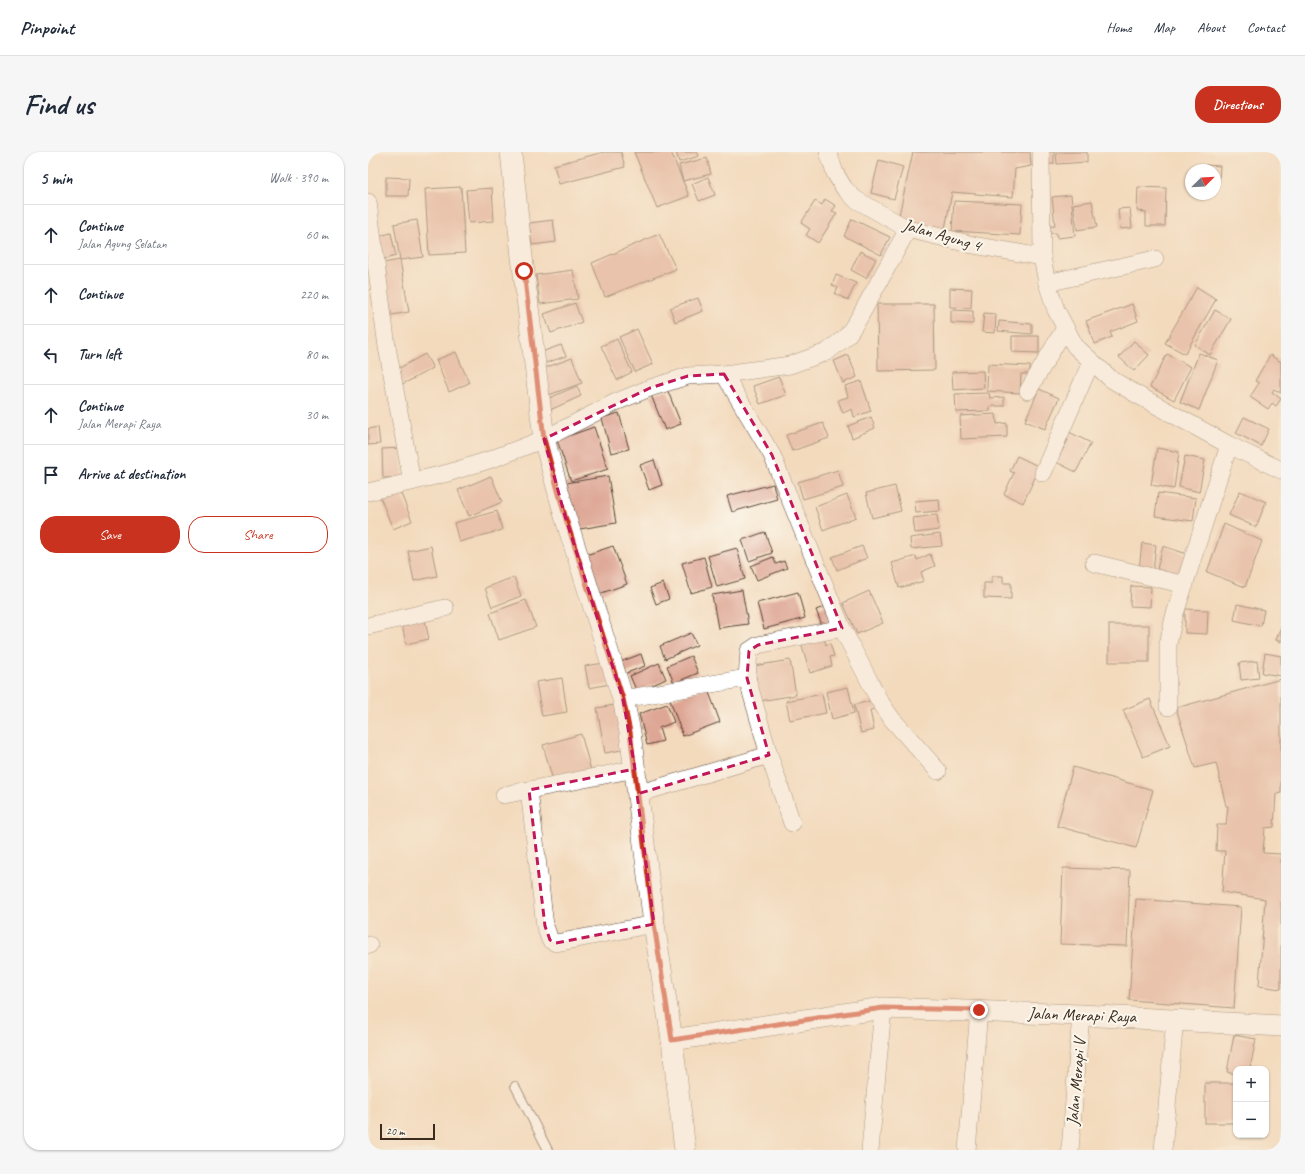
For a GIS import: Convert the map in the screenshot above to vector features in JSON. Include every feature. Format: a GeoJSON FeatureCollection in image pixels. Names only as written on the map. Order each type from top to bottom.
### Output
{"type":"FeatureCollection","features":[{"type":"Feature","properties":{"kind":"street"},"geometry":{"type":"LineString","coordinates":[[511,152],[544,439],[565,516],[623,699],[635,768],[654,924],[672,1040],[685,1150]]}},
{"type":"Feature","properties":{"kind":"street","name":"Jalan Agung 4"},"geometry":{"type":"LineString","coordinates":[[828,152],[835,172],[844,188],[855,200],[908,228],[973,245],[1042,257]]}},
{"type":"Feature","properties":{"kind":"street"},"geometry":{"type":"LineString","coordinates":[[1041,152],[1042,257],[1047,283],[1065,328],[1075,346],[1091,362],[1111,378],[1136,394],[1229,445],[1280,465]]}},
{"type":"Feature","properties":{"kind":"street"},"geometry":{"type":"LineString","coordinates":[[368,202],[385,329],[412,482]]}},
{"type":"Feature","properties":{"kind":"street"},"geometry":{"type":"LineString","coordinates":[[368,492],[412,482],[492,458],[544,439],[616,402],[650,388],[688,376],[724,374],[797,363],[827,352],[847,336],[859,318],[908,228]]}},
{"type":"Feature","properties":{"kind":"street"},"geometry":{"type":"LineString","coordinates":[[1047,283],[1155,259]]}},
{"type":"Feature","properties":{"kind":"street"},"geometry":{"type":"LineString","coordinates":[[1028,390],[1065,328]]}},
{"type":"Feature","properties":{"kind":"street"},"geometry":{"type":"LineString","coordinates":[[1043,472],[1091,362]]}},
{"type":"Feature","properties":{"kind":"street"},"geometry":{"type":"LineString","coordinates":[[724,374],[772,455],[842,628],[879,700],[892,719],[938,771]]}},
{"type":"Feature","properties":{"kind":"street"},"geometry":{"type":"LineString","coordinates":[[1168,706],[1168,644],[1174,617],[1229,445]]}},
{"type":"Feature","properties":{"kind":"street"},"geometry":{"type":"LineString","coordinates":[[1094,563],[1185,585]]}},
{"type":"Feature","properties":{"kind":"street"},"geometry":{"type":"LineString","coordinates":[[368,626],[445,608]]}},
{"type":"Feature","properties":{"kind":"street"},"geometry":{"type":"LineString","coordinates":[[792,823],[769,755],[747,678],[749,651],[752,648],[842,628]]}},
{"type":"Feature","properties":{"kind":"street"},"geometry":{"type":"LineString","coordinates":[[623,699],[747,678]]}},
{"type":"Feature","properties":{"kind":"street"},"geometry":{"type":"LineString","coordinates":[[637,794],[769,755]]}},
{"type":"Feature","properties":{"kind":"street"},"geometry":{"type":"LineString","coordinates":[[504,794],[635,768]]}},
{"type":"Feature","properties":{"kind":"street"},"geometry":{"type":"LineString","coordinates":[[529,790],[545,926],[550,940],[556,943],[654,924]]}},
{"type":"Feature","properties":{"kind":"street"},"geometry":{"type":"LineString","coordinates":[[870,1150],[883,1008]]}},
{"type":"Feature","properties":{"kind":"street","name":"Jalan Merapi Raya"},"geometry":{"type":"LineString","coordinates":[[672,1040],[883,1008],[979,1010],[1175,1019],[1281,1026]]}},
{"type":"Feature","properties":{"kind":"street"},"geometry":{"type":"LineString","coordinates":[[967,1150],[979,1010]]}},
{"type":"Feature","properties":{"kind":"street","name":"Jalan Merapi V"},"geometry":{"type":"LineString","coordinates":[[1070,1150],[1081,1015]]}},
{"type":"Feature","properties":{"kind":"street"},"geometry":{"type":"LineString","coordinates":[[1163,1150],[1175,1019]]}},
{"type":"Feature","properties":{"kind":"lane"},"geometry":{"type":"LineString","coordinates":[[515,1086],[548,1150]]}},
{"type":"Feature","properties":{"kind":"highlighted area"},"geometry":{"type":"Polygon","coordinates":[[[724,374],[772,455],[842,628],[758,645],[749,651],[747,678],[769,755],[637,794],[654,924],[556,943],[550,940],[545,926],[529,790],[635,769],[623,699],[565,516],[544,439],[650,388],[688,376],[724,374]]]}},
{"type":"Feature","properties":{"kind":"building"},"geometry":{"type":"Polygon","coordinates":[[[604,152],[621,152],[625,167],[559,184],[554,165],[604,152]]]}},
{"type":"Feature","properties":{"kind":"building"},"geometry":{"type":"Polygon","coordinates":[[[634,152],[671,152],[689,196],[657,208],[634,152]]]}},
{"type":"Feature","properties":{"kind":"building"},"geometry":{"type":"Polygon","coordinates":[[[676,152],[697,152],[699,156],[679,162],[676,152]]]}},
{"type":"Feature","properties":{"kind":"building"},"geometry":{"type":"Polygon","coordinates":[[[913,152],[1030,152],[1031,166],[1015,169],[1013,197],[952,192],[945,229],[898,220],[913,152]]]}},
{"type":"Feature","properties":{"kind":"building"},"geometry":{"type":"Polygon","coordinates":[[[1045,152],[1054,152],[1054,164],[1045,164],[1045,152]]]}},
{"type":"Feature","properties":{"kind":"building"},"geometry":{"type":"Polygon","coordinates":[[[1056,152],[1087,152],[1087,162],[1057,164],[1056,152]]]}},
{"type":"Feature","properties":{"kind":"building"},"geometry":{"type":"Polygon","coordinates":[[[707,158],[711,174],[683,181],[679,165],[707,158]]]}},
{"type":"Feature","properties":{"kind":"building"},"geometry":{"type":"Polygon","coordinates":[[[879,160],[903,167],[894,199],[871,193],[879,160]]]}},
{"type":"Feature","properties":{"kind":"building"},"geometry":{"type":"Polygon","coordinates":[[[386,177],[409,178],[408,196],[386,196],[386,177]]]}},
{"type":"Feature","properties":{"kind":"building"},"geometry":{"type":"Polygon","coordinates":[[[708,177],[715,195],[699,201],[692,184],[708,177]]]}},
{"type":"Feature","properties":{"kind":"building"},"geometry":{"type":"Polygon","coordinates":[[[461,187],[465,253],[429,255],[425,189],[461,187]]]}},
{"type":"Feature","properties":{"kind":"building"},"geometry":{"type":"Polygon","coordinates":[[[1138,187],[1166,188],[1165,226],[1146,226],[1146,212],[1137,211],[1138,187]]]}},
{"type":"Feature","properties":{"kind":"building"},"geometry":{"type":"Polygon","coordinates":[[[492,188],[494,221],[469,223],[466,190],[492,188]]]}},
{"type":"Feature","properties":{"kind":"building"},"geometry":{"type":"Polygon","coordinates":[[[1071,195],[1075,236],[1057,238],[1056,233],[1044,234],[1044,227],[1055,226],[1052,197],[1071,195]]]}},
{"type":"Feature","properties":{"kind":"building"},"geometry":{"type":"Polygon","coordinates":[[[825,199],[836,206],[832,211],[837,213],[818,243],[806,235],[810,229],[801,223],[815,201],[822,205],[825,199]]]}},
{"type":"Feature","properties":{"kind":"building"},"geometry":{"type":"Polygon","coordinates":[[[954,201],[1022,204],[1020,235],[952,231],[954,201]]]}},
{"type":"Feature","properties":{"kind":"building"},"geometry":{"type":"Polygon","coordinates":[[[1092,201],[1097,227],[1077,230],[1073,204],[1092,201]]]}},
{"type":"Feature","properties":{"kind":"building"},"geometry":{"type":"Polygon","coordinates":[[[1130,208],[1132,228],[1120,229],[1118,209],[1130,208]]]}},
{"type":"Feature","properties":{"kind":"building"},"geometry":{"type":"Polygon","coordinates":[[[852,219],[890,237],[881,255],[844,236],[852,219]]]}},
{"type":"Feature","properties":{"kind":"building"},"geometry":{"type":"Polygon","coordinates":[[[417,220],[423,257],[400,260],[394,224],[417,220]]]}},
{"type":"Feature","properties":{"kind":"building"},"geometry":{"type":"Polygon","coordinates":[[[553,220],[556,242],[532,245],[529,223],[553,220]]]}},
{"type":"Feature","properties":{"kind":"building"},"geometry":{"type":"Polygon","coordinates":[[[391,233],[396,256],[381,260],[375,237],[391,233]]]}},
{"type":"Feature","properties":{"kind":"building"},"geometry":{"type":"Polygon","coordinates":[[[659,234],[676,269],[605,297],[592,263],[659,234]]]}},
{"type":"Feature","properties":{"kind":"building"},"geometry":{"type":"Polygon","coordinates":[[[860,251],[876,259],[866,278],[851,270],[860,251]]]}},
{"type":"Feature","properties":{"kind":"building"},"geometry":{"type":"Polygon","coordinates":[[[400,260],[409,312],[386,316],[377,264],[400,260]]]}},
{"type":"Feature","properties":{"kind":"building"},"geometry":{"type":"Polygon","coordinates":[[[573,270],[578,299],[540,304],[536,275],[573,270]]]}},
{"type":"Feature","properties":{"kind":"building"},"geometry":{"type":"Polygon","coordinates":[[[836,275],[856,283],[848,300],[835,294],[838,288],[832,285],[836,275]]]}},
{"type":"Feature","properties":{"kind":"building"},"geometry":{"type":"Polygon","coordinates":[[[1197,287],[1216,299],[1185,354],[1165,343],[1197,287]]]}},
{"type":"Feature","properties":{"kind":"building"},"geometry":{"type":"Polygon","coordinates":[[[950,288],[972,289],[971,308],[950,307],[950,288]]]}},
{"type":"Feature","properties":{"kind":"building"},"geometry":{"type":"Polygon","coordinates":[[[698,298],[703,311],[675,322],[670,308],[698,298]]]}},
{"type":"Feature","properties":{"kind":"building"},"geometry":{"type":"Polygon","coordinates":[[[575,303],[582,322],[551,333],[544,314],[575,303]]]}},
{"type":"Feature","properties":{"kind":"building"},"geometry":{"type":"Polygon","coordinates":[[[877,304],[934,304],[935,370],[878,371],[877,304]]]}},
{"type":"Feature","properties":{"kind":"building"},"geometry":{"type":"Polygon","coordinates":[[[1132,304],[1138,321],[1110,332],[1112,337],[1095,344],[1086,321],[1132,304]]]}},
{"type":"Feature","properties":{"kind":"building"},"geometry":{"type":"Polygon","coordinates":[[[951,310],[973,311],[973,324],[951,323],[951,310]]]}},
{"type":"Feature","properties":{"kind":"building"},"geometry":{"type":"Polygon","coordinates":[[[1215,310],[1231,319],[1210,355],[1195,345],[1215,310]]]}},
{"type":"Feature","properties":{"kind":"building"},"geometry":{"type":"Polygon","coordinates":[[[984,313],[996,314],[995,333],[982,332],[984,313]]]}},
{"type":"Feature","properties":{"kind":"building"},"geometry":{"type":"Polygon","coordinates":[[[999,321],[1032,324],[1032,334],[998,331],[999,321]]]}},
{"type":"Feature","properties":{"kind":"building"},"geometry":{"type":"Polygon","coordinates":[[[637,329],[653,364],[635,372],[619,337],[637,329]]]}},
{"type":"Feature","properties":{"kind":"building"},"geometry":{"type":"Polygon","coordinates":[[[1012,336],[1039,336],[1039,353],[1012,352],[1012,336]]]}},
{"type":"Feature","properties":{"kind":"building"},"geometry":{"type":"Polygon","coordinates":[[[617,339],[632,372],[617,380],[601,346],[617,339]]]}},
{"type":"Feature","properties":{"kind":"building"},"geometry":{"type":"Polygon","coordinates":[[[1134,341],[1149,355],[1134,371],[1119,357],[1134,341]]]}},
{"type":"Feature","properties":{"kind":"building"},"geometry":{"type":"Polygon","coordinates":[[[561,345],[566,356],[540,365],[536,354],[561,345]]]}},
{"type":"Feature","properties":{"kind":"building"},"geometry":{"type":"Polygon","coordinates":[[[456,352],[469,383],[449,392],[436,360],[456,352]]]}},
{"type":"Feature","properties":{"kind":"building"},"geometry":{"type":"Polygon","coordinates":[[[1199,353],[1218,360],[1199,410],[1180,402],[1199,353]]]}},
{"type":"Feature","properties":{"kind":"building"},"geometry":{"type":"Polygon","coordinates":[[[425,354],[433,368],[401,385],[394,371],[425,354]]]}},
{"type":"Feature","properties":{"kind":"building"},"geometry":{"type":"Polygon","coordinates":[[[1167,354],[1191,367],[1174,400],[1150,387],[1167,354]]]}},
{"type":"Feature","properties":{"kind":"building"},"geometry":{"type":"Polygon","coordinates":[[[848,355],[857,377],[843,383],[834,361],[848,355]]]}},
{"type":"Feature","properties":{"kind":"building"},"geometry":{"type":"Polygon","coordinates":[[[1270,355],[1281,362],[1281,393],[1274,389],[1272,392],[1281,399],[1276,406],[1272,403],[1268,409],[1250,397],[1259,383],[1255,381],[1270,355]]]}},
{"type":"Feature","properties":{"kind":"building"},"geometry":{"type":"Polygon","coordinates":[[[572,358],[582,383],[549,395],[539,370],[572,358]]]}},
{"type":"Feature","properties":{"kind":"building"},"geometry":{"type":"Polygon","coordinates":[[[988,364],[1030,366],[1030,374],[1021,374],[1020,393],[987,391],[988,364]]]}},
{"type":"Feature","properties":{"kind":"building"},"geometry":{"type":"Polygon","coordinates":[[[983,371],[984,388],[953,390],[952,372],[983,371]]]}},
{"type":"Feature","properties":{"kind":"building"},"geometry":{"type":"Polygon","coordinates":[[[779,377],[786,395],[760,404],[753,386],[779,377]]]}},
{"type":"Feature","properties":{"kind":"building"},"geometry":{"type":"Polygon","coordinates":[[[861,381],[871,411],[854,417],[852,409],[843,413],[838,400],[848,397],[845,386],[861,381]]]}},
{"type":"Feature","properties":{"kind":"building"},"geometry":{"type":"Polygon","coordinates":[[[577,386],[581,396],[550,410],[545,400],[577,386]]]}},
{"type":"Feature","properties":{"kind":"building"},"geometry":{"type":"Polygon","coordinates":[[[667,389],[681,424],[665,430],[651,395],[667,389]]]}},
{"type":"Feature","properties":{"kind":"building"},"geometry":{"type":"Polygon","coordinates":[[[1039,389],[1059,398],[1045,429],[1025,421],[1039,389]]]}},
{"type":"Feature","properties":{"kind":"building"},"geometry":{"type":"Polygon","coordinates":[[[989,393],[990,398],[1004,397],[1004,406],[990,406],[990,411],[956,412],[955,394],[989,393]]]}},
{"type":"Feature","properties":{"kind":"building"},"geometry":{"type":"Polygon","coordinates":[[[619,413],[629,449],[611,453],[602,418],[619,413]]]}},
{"type":"Feature","properties":{"kind":"building"},"geometry":{"type":"Polygon","coordinates":[[[996,414],[997,424],[1007,423],[1007,437],[961,439],[960,416],[996,414]]]}},
{"type":"Feature","properties":{"kind":"building"},"geometry":{"type":"Polygon","coordinates":[[[871,417],[875,428],[852,438],[848,426],[871,417]]]}},
{"type":"Feature","properties":{"kind":"building"},"geometry":{"type":"Polygon","coordinates":[[[1244,417],[1269,429],[1261,446],[1236,433],[1244,417]]]}},
{"type":"Feature","properties":{"kind":"building"},"geometry":{"type":"Polygon","coordinates":[[[823,423],[829,438],[792,451],[786,435],[823,423]]]}},
{"type":"Feature","properties":{"kind":"building"},"geometry":{"type":"Polygon","coordinates":[[[378,427],[380,444],[368,445],[368,429],[378,427]]]}},
{"type":"Feature","properties":{"kind":"building"},"geometry":{"type":"Polygon","coordinates":[[[594,427],[608,469],[571,481],[557,440],[594,427]]]}},
{"type":"Feature","properties":{"kind":"building"},"geometry":{"type":"Polygon","coordinates":[[[1069,432],[1091,443],[1076,472],[1056,462],[1068,440],[1065,439],[1069,432]]]}},
{"type":"Feature","properties":{"kind":"building"},"geometry":{"type":"Polygon","coordinates":[[[401,448],[403,477],[383,478],[382,449],[401,448]]]}},
{"type":"Feature","properties":{"kind":"building"},"geometry":{"type":"Polygon","coordinates":[[[1157,448],[1179,452],[1174,489],[1151,485],[1157,448]]]}},
{"type":"Feature","properties":{"kind":"building"},"geometry":{"type":"Polygon","coordinates":[[[1017,456],[1040,467],[1023,503],[1004,494],[1014,473],[1010,471],[1017,456]]]}},
{"type":"Feature","properties":{"kind":"building"},"geometry":{"type":"Polygon","coordinates":[[[1185,456],[1205,460],[1199,492],[1179,487],[1185,456]]]}},
{"type":"Feature","properties":{"kind":"building"},"geometry":{"type":"Polygon","coordinates":[[[654,460],[662,485],[649,490],[640,465],[654,460]]]}},
{"type":"Feature","properties":{"kind":"building"},"geometry":{"type":"Polygon","coordinates":[[[838,470],[843,487],[803,499],[798,482],[838,470]]]}},
{"type":"Feature","properties":{"kind":"building"},"geometry":{"type":"Polygon","coordinates":[[[491,476],[502,502],[469,516],[458,490],[491,476]]]}},
{"type":"Feature","properties":{"kind":"building"},"geometry":{"type":"Polygon","coordinates":[[[608,476],[616,523],[574,530],[566,483],[608,476]]]}},
{"type":"Feature","properties":{"kind":"building"},"geometry":{"type":"Polygon","coordinates":[[[773,484],[777,499],[732,512],[727,496],[773,484]]]}},
{"type":"Feature","properties":{"kind":"building"},"geometry":{"type":"Polygon","coordinates":[[[895,486],[901,511],[872,518],[866,493],[895,486]]]}},
{"type":"Feature","properties":{"kind":"building"},"geometry":{"type":"Polygon","coordinates":[[[399,489],[412,521],[393,529],[380,497],[399,489]]]}},
{"type":"Feature","properties":{"kind":"building"},"geometry":{"type":"Polygon","coordinates":[[[1240,491],[1266,502],[1256,527],[1229,515],[1240,491]]]}},
{"type":"Feature","properties":{"kind":"building"},"geometry":{"type":"Polygon","coordinates":[[[1158,493],[1196,498],[1193,521],[1155,516],[1158,493]]]}},
{"type":"Feature","properties":{"kind":"building"},"geometry":{"type":"Polygon","coordinates":[[[847,495],[856,517],[823,530],[815,507],[847,495]]]}},
{"type":"Feature","properties":{"kind":"building"},"geometry":{"type":"Polygon","coordinates":[[[939,499],[940,511],[916,513],[915,501],[939,499]]]}},
{"type":"Feature","properties":{"kind":"building"},"geometry":{"type":"Polygon","coordinates":[[[497,511],[502,530],[459,542],[454,523],[497,511]]]}},
{"type":"Feature","properties":{"kind":"building"},"geometry":{"type":"Polygon","coordinates":[[[937,515],[939,530],[915,533],[913,518],[937,515]]]}},
{"type":"Feature","properties":{"kind":"building"},"geometry":{"type":"Polygon","coordinates":[[[1224,524],[1262,541],[1245,587],[1207,572],[1224,524]]]}},
{"type":"Feature","properties":{"kind":"building"},"geometry":{"type":"Polygon","coordinates":[[[765,532],[772,553],[749,561],[742,540],[765,532]]]}},
{"type":"Feature","properties":{"kind":"building"},"geometry":{"type":"Polygon","coordinates":[[[940,534],[942,546],[911,549],[910,538],[940,534]]]}},
{"type":"Feature","properties":{"kind":"building"},"geometry":{"type":"Polygon","coordinates":[[[1142,543],[1156,545],[1153,572],[1139,570],[1142,543]]]}},
{"type":"Feature","properties":{"kind":"building"},"geometry":{"type":"Polygon","coordinates":[[[431,546],[437,576],[414,581],[408,551],[431,546]]]}},
{"type":"Feature","properties":{"kind":"building"},"geometry":{"type":"Polygon","coordinates":[[[613,546],[627,584],[596,595],[583,556],[613,546]]]}},
{"type":"Feature","properties":{"kind":"building"},"geometry":{"type":"Polygon","coordinates":[[[862,546],[867,558],[837,570],[832,557],[862,546]]]}},
{"type":"Feature","properties":{"kind":"building"},"geometry":{"type":"Polygon","coordinates":[[[1163,546],[1187,554],[1181,577],[1157,569],[1163,546]]]}},
{"type":"Feature","properties":{"kind":"building"},"geometry":{"type":"Polygon","coordinates":[[[737,548],[745,579],[717,587],[708,556],[737,548]]]}},
{"type":"Feature","properties":{"kind":"building"},"geometry":{"type":"Polygon","coordinates":[[[930,554],[935,566],[921,572],[924,581],[899,588],[892,563],[916,556],[917,560],[930,554]]]}},
{"type":"Feature","properties":{"kind":"building"},"geometry":{"type":"Polygon","coordinates":[[[704,557],[712,587],[691,593],[682,563],[704,557]]]}},
{"type":"Feature","properties":{"kind":"building"},"geometry":{"type":"Polygon","coordinates":[[[773,557],[776,564],[784,561],[787,568],[757,580],[751,566],[773,557]]]}},
{"type":"Feature","properties":{"kind":"building"},"geometry":{"type":"Polygon","coordinates":[[[992,576],[1003,576],[1003,583],[1011,583],[1011,599],[984,598],[984,583],[992,583],[992,576]]]}},
{"type":"Feature","properties":{"kind":"building"},"geometry":{"type":"Polygon","coordinates":[[[514,577],[521,596],[492,607],[485,588],[514,577]]]}},
{"type":"Feature","properties":{"kind":"building"},"geometry":{"type":"Polygon","coordinates":[[[663,583],[669,599],[656,604],[650,588],[663,583]]]}},
{"type":"Feature","properties":{"kind":"building"},"geometry":{"type":"Polygon","coordinates":[[[1131,586],[1151,587],[1150,607],[1130,606],[1131,586]]]}},
{"type":"Feature","properties":{"kind":"building"},"geometry":{"type":"Polygon","coordinates":[[[742,590],[748,624],[718,628],[712,595],[742,590]]]}},
{"type":"Feature","properties":{"kind":"building"},"geometry":{"type":"Polygon","coordinates":[[[869,591],[883,623],[857,634],[843,603],[869,591]]]}},
{"type":"Feature","properties":{"kind":"building"},"geometry":{"type":"Polygon","coordinates":[[[798,592],[805,618],[764,629],[757,603],[798,592]]]}},
{"type":"Feature","properties":{"kind":"building"},"geometry":{"type":"Polygon","coordinates":[[[526,600],[536,627],[499,640],[490,613],[526,600]]]}},
{"type":"Feature","properties":{"kind":"building"},"geometry":{"type":"Polygon","coordinates":[[[831,604],[836,620],[822,625],[816,610],[831,604]]]}},
{"type":"Feature","properties":{"kind":"building"},"geometry":{"type":"Polygon","coordinates":[[[1237,604],[1264,610],[1261,626],[1234,620],[1237,604]]]}},
{"type":"Feature","properties":{"kind":"building"},"geometry":{"type":"Polygon","coordinates":[[[1185,609],[1208,610],[1207,634],[1185,633],[1185,609]]]}},
{"type":"Feature","properties":{"kind":"building"},"geometry":{"type":"Polygon","coordinates":[[[424,616],[429,639],[406,644],[401,620],[424,616]]]}},
{"type":"Feature","properties":{"kind":"building"},"geometry":{"type":"Polygon","coordinates":[[[1109,625],[1149,625],[1149,662],[1109,662],[1109,625]]]}},
{"type":"Feature","properties":{"kind":"building"},"geometry":{"type":"Polygon","coordinates":[[[1281,627],[1281,642],[1276,640],[1281,627]]]}},
{"type":"Feature","properties":{"kind":"building"},"geometry":{"type":"Polygon","coordinates":[[[691,633],[697,645],[665,659],[660,646],[691,633]]]}},
{"type":"Feature","properties":{"kind":"building"},"geometry":{"type":"Polygon","coordinates":[[[823,635],[826,645],[830,643],[834,656],[830,657],[832,666],[810,673],[801,642],[823,635]]]}},
{"type":"Feature","properties":{"kind":"building"},"geometry":{"type":"Polygon","coordinates":[[[1265,653],[1281,656],[1281,676],[1262,673],[1265,653]]]}},
{"type":"Feature","properties":{"kind":"building"},"geometry":{"type":"Polygon","coordinates":[[[641,654],[645,666],[624,674],[620,662],[641,654]]]}},
{"type":"Feature","properties":{"kind":"building"},"geometry":{"type":"Polygon","coordinates":[[[691,656],[698,673],[674,683],[667,666],[691,656]]]}},
{"type":"Feature","properties":{"kind":"building"},"geometry":{"type":"Polygon","coordinates":[[[790,660],[796,695],[760,701],[754,666],[790,660]]]}},
{"type":"Feature","properties":{"kind":"building"},"geometry":{"type":"Polygon","coordinates":[[[1257,661],[1259,678],[1241,680],[1239,663],[1257,661]]]}},
{"type":"Feature","properties":{"kind":"building"},"geometry":{"type":"Polygon","coordinates":[[[611,662],[615,683],[589,688],[585,666],[611,662]]]}},
{"type":"Feature","properties":{"kind":"building"},"geometry":{"type":"Polygon","coordinates":[[[659,663],[666,679],[637,692],[630,676],[659,663]]]}},
{"type":"Feature","properties":{"kind":"building"},"geometry":{"type":"Polygon","coordinates":[[[562,678],[567,712],[542,716],[536,682],[562,678]]]}},
{"type":"Feature","properties":{"kind":"building"},"geometry":{"type":"Polygon","coordinates":[[[1281,679],[1281,793],[1276,794],[1274,827],[1265,828],[1263,853],[1281,854],[1281,989],[1259,986],[1265,899],[1222,892],[1225,851],[1216,851],[1217,825],[1226,825],[1228,806],[1226,806],[1216,763],[1195,768],[1176,708],[1281,679]]]}},
{"type":"Feature","properties":{"kind":"building"},"geometry":{"type":"Polygon","coordinates":[[[707,687],[720,722],[683,736],[670,700],[707,687]]]}},
{"type":"Feature","properties":{"kind":"building"},"geometry":{"type":"Polygon","coordinates":[[[848,687],[854,713],[832,719],[826,692],[848,687]]]}},
{"type":"Feature","properties":{"kind":"building"},"geometry":{"type":"Polygon","coordinates":[[[822,694],[826,713],[790,720],[786,701],[822,694]]]}},
{"type":"Feature","properties":{"kind":"building"},"geometry":{"type":"Polygon","coordinates":[[[877,699],[879,708],[870,710],[874,730],[861,733],[854,705],[877,699]]]}},
{"type":"Feature","properties":{"kind":"building"},"geometry":{"type":"Polygon","coordinates":[[[1150,699],[1170,746],[1143,757],[1123,710],[1150,699]]]}},
{"type":"Feature","properties":{"kind":"building"},"geometry":{"type":"Polygon","coordinates":[[[620,704],[627,749],[605,753],[597,708],[620,704]]]}},
{"type":"Feature","properties":{"kind":"building"},"geometry":{"type":"Polygon","coordinates":[[[667,704],[674,722],[659,728],[663,741],[647,745],[639,714],[667,704]]]}},
{"type":"Feature","properties":{"kind":"building"},"geometry":{"type":"Polygon","coordinates":[[[581,734],[592,774],[554,784],[543,745],[581,734]]]}},
{"type":"Feature","properties":{"kind":"building"},"geometry":{"type":"Polygon","coordinates":[[[1073,767],[1153,790],[1136,848],[1057,826],[1073,767]]]}},
{"type":"Feature","properties":{"kind":"building"},"geometry":{"type":"Polygon","coordinates":[[[1063,868],[1130,870],[1127,946],[1060,944],[1063,868]]]}},
{"type":"Feature","properties":{"kind":"building"},"geometry":{"type":"Polygon","coordinates":[[[1136,899],[1241,907],[1234,1008],[1129,1000],[1136,899]]]}},
{"type":"Feature","properties":{"kind":"building"},"geometry":{"type":"Polygon","coordinates":[[[1234,1035],[1256,1039],[1251,1066],[1233,1066],[1233,1073],[1227,1072],[1234,1035]]]}},
{"type":"Feature","properties":{"kind":"building"},"geometry":{"type":"Polygon","coordinates":[[[1205,1083],[1233,1083],[1233,1123],[1205,1123],[1205,1083]]]}},
{"type":"Feature","properties":{"kind":"route"},"geometry":{"type":"LineString","coordinates":[[524,271],[544,439],[581,569],[603,633],[623,699],[630,732],[654,924],[672,1040],[883,1008],[979,1010]]}}]}
